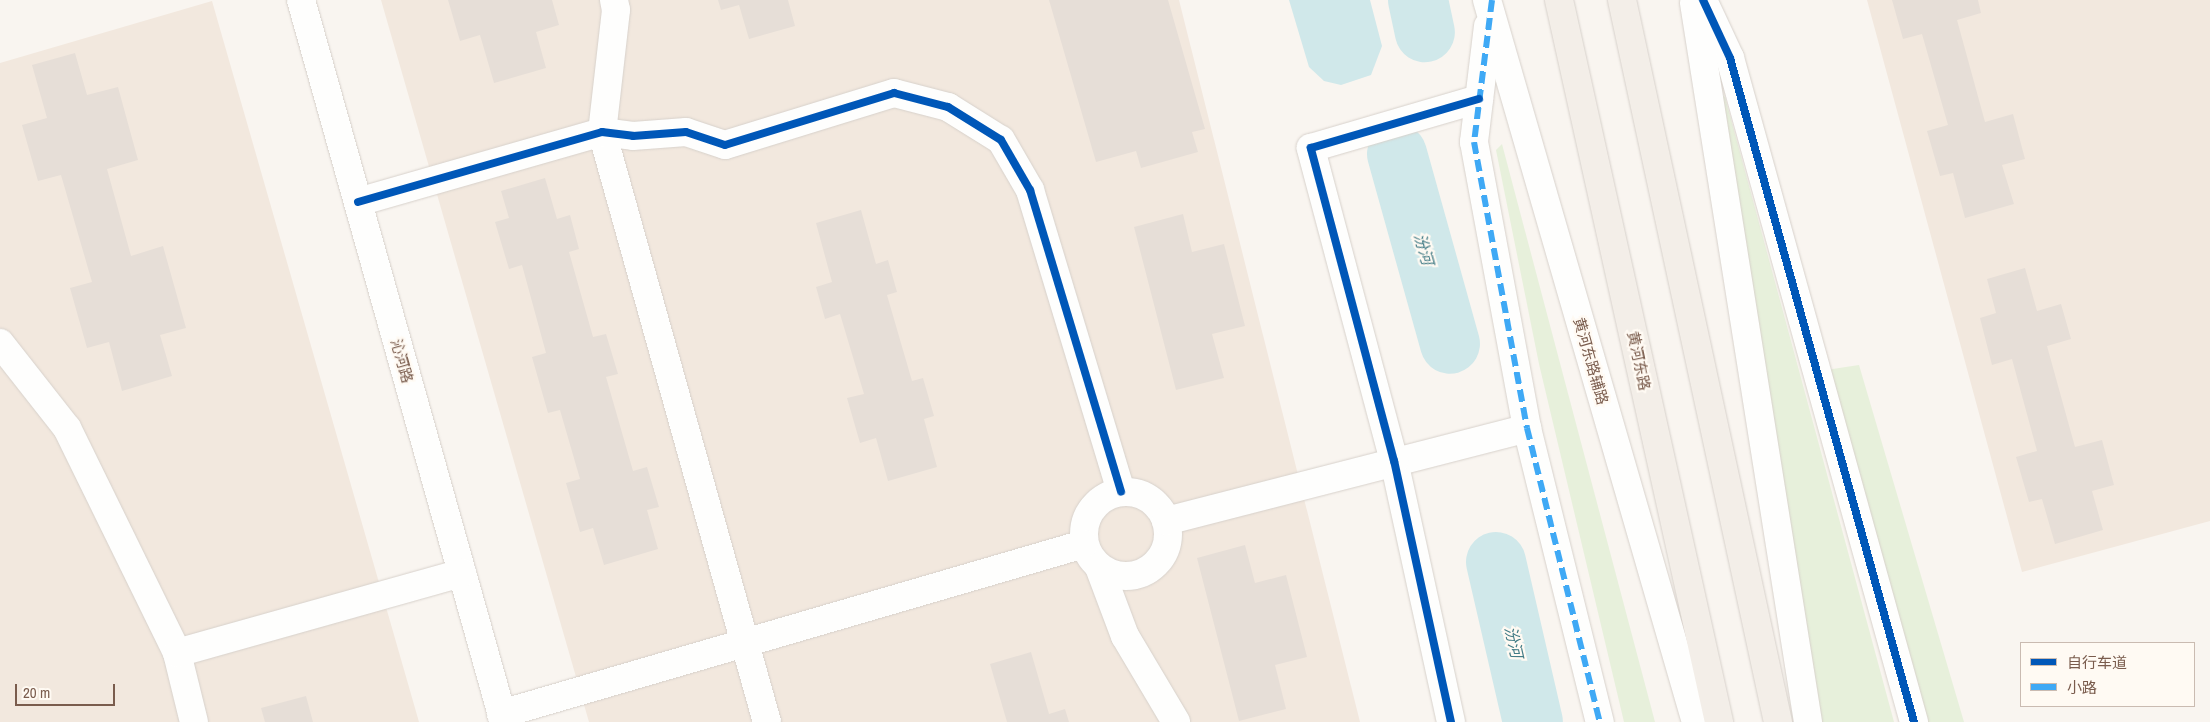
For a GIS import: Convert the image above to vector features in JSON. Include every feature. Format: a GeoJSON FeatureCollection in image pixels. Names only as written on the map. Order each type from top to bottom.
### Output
{"type":"FeatureCollection","features":[{"type":"Feature","properties":{"kind":"main road","name":"黄河东路"},"geometry":{"type":"LineString","coordinates":[[1559,0],[1718,722]]}},
{"type":"Feature","properties":{"kind":"main road"},"geometry":{"type":"LineString","coordinates":[[1622,0],[1778,722]]}},
{"type":"Feature","properties":{"kind":"street","name":"沁河路"},"geometry":{"type":"LineString","coordinates":[[301,0],[503,718]]}},
{"type":"Feature","properties":{"kind":"street"},"geometry":{"type":"LineString","coordinates":[[614,0],[616,10],[602,132],[767,722]]}},
{"type":"Feature","properties":{"kind":"street"},"geometry":{"type":"LineString","coordinates":[[1693,0],[1808,722]]}},
{"type":"Feature","properties":{"kind":"street"},"geometry":{"type":"LineString","coordinates":[[1703,0],[1730,58],[1914,722]]}},
{"type":"Feature","properties":{"kind":"street"},"geometry":{"type":"LineString","coordinates":[[1490,5],[1474,142],[1527,428],[1600,722]]}},
{"type":"Feature","properties":{"kind":"street","name":"黄河东路辅路"},"geometry":{"type":"LineString","coordinates":[[1490,5],[1696,722]]}},
{"type":"Feature","properties":{"kind":"street"},"geometry":{"type":"LineString","coordinates":[[358,202],[602,132],[633,136],[686,132],[725,145],[894,93],[948,107],[1001,140],[1030,190],[1121,492]]}},
{"type":"Feature","properties":{"kind":"street"},"geometry":{"type":"LineString","coordinates":[[1451,722],[1394,462],[1311,148],[1479,99]]}},
{"type":"Feature","properties":{"kind":"street"},"geometry":{"type":"LineString","coordinates":[[0,343],[68,428],[177,653],[194,722]]}},
{"type":"Feature","properties":{"kind":"street"},"geometry":{"type":"LineString","coordinates":[[1166,521],[1527,428]]}},
{"type":"Feature","properties":{"kind":"street"},"geometry":{"type":"LineString","coordinates":[[1099,567],[1124,577],[1150,569],[1166,548],[1166,521],[1149,498],[1136,492],[1121,492],[1095,504],[1083,530],[1084,544],[1099,567],[1124,636],[1176,722]]}},
{"type":"Feature","properties":{"kind":"street"},"geometry":{"type":"LineString","coordinates":[[503,718],[1084,544]]}},
{"type":"Feature","properties":{"kind":"street"},"geometry":{"type":"LineString","coordinates":[[177,653],[462,573]]}},
{"type":"Feature","properties":{"kind":"shaded area"},"geometry":{"type":"Polygon","coordinates":[[[381,0],[1179,0],[1360,722],[589,722],[381,0]]]}},
{"type":"Feature","properties":{"kind":"shaded area"},"geometry":{"type":"Polygon","coordinates":[[[1867,0],[2210,0],[2210,521],[2022,572],[1867,0]]]}},
{"type":"Feature","properties":{"kind":"shaded area"},"geometry":{"type":"Polygon","coordinates":[[[212,1],[419,722],[0,722],[0,63],[212,1]]]}},
{"type":"Feature","properties":{"kind":"green space"},"geometry":{"type":"Polygon","coordinates":[[[1713,91],[1725,97],[1894,722],[1819,722],[1713,91]]]}},
{"type":"Feature","properties":{"kind":"green space"},"geometry":{"type":"Polygon","coordinates":[[[1502,144],[1655,722],[1624,722],[1539,364],[1496,150],[1502,144]]]}},
{"type":"Feature","properties":{"kind":"green space"},"geometry":{"type":"Polygon","coordinates":[[[1859,365],[1964,722],[1923,722],[1826,370],[1859,365]]]}},
{"type":"Feature","properties":{"kind":"water"},"geometry":{"type":"Polygon","coordinates":[[[1289,0],[1370,0],[1382,46],[1371,75],[1341,85],[1324,81],[1309,67],[1289,0]]]}},
{"type":"Feature","properties":{"kind":"building"},"geometry":{"type":"Polygon","coordinates":[[[448,0],[552,0],[559,25],[536,32],[546,68],[494,83],[480,35],[460,41],[448,0]]]}},
{"type":"Feature","properties":{"kind":"building"},"geometry":{"type":"Polygon","coordinates":[[[718,0],[788,0],[795,26],[749,39],[739,5],[721,10],[718,0]]]}},
{"type":"Feature","properties":{"kind":"building"},"geometry":{"type":"Polygon","coordinates":[[[1049,0],[1168,0],[1205,129],[1192,132],[1198,152],[1141,168],[1136,151],[1096,162],[1049,0]]]}},
{"type":"Feature","properties":{"kind":"building"},"geometry":{"type":"Polygon","coordinates":[[[1892,0],[1978,0],[1981,13],[1957,20],[1985,122],[2013,114],[2025,159],[2002,165],[2014,204],[1965,218],[1953,173],[1940,176],[1927,131],[1948,125],[1922,34],[1903,39],[1892,0]]]}},
{"type":"Feature","properties":{"kind":"building"},"geometry":{"type":"Polygon","coordinates":[[[75,53],[87,95],[118,87],[138,160],[107,169],[131,256],[163,246],[186,328],[160,335],[172,376],[122,391],[109,342],[87,348],[70,288],[92,282],[61,175],[38,181],[22,125],[47,118],[32,65],[75,53]]]}},
{"type":"Feature","properties":{"kind":"building"},"geometry":{"type":"Polygon","coordinates":[[[545,178],[557,219],[570,215],[579,249],[569,252],[593,337],[606,334],[618,374],[606,377],[633,471],[647,467],[659,507],[647,510],[658,549],[604,565],[593,528],[580,532],[566,483],[580,479],[560,410],[548,413],[532,357],[546,353],[522,265],[509,269],[495,222],[509,218],[501,191],[545,178]]]}},
{"type":"Feature","properties":{"kind":"building"},"geometry":{"type":"Polygon","coordinates":[[[861,210],[876,264],[888,260],[897,292],[887,295],[912,381],[923,378],[934,416],[924,419],[937,467],[888,481],[876,438],[860,443],[847,398],[864,394],[840,314],[825,319],[816,287],[832,282],[816,223],[861,210]]]}},
{"type":"Feature","properties":{"kind":"building"},"geometry":{"type":"Polygon","coordinates":[[[1183,214],[1192,252],[1224,244],[1245,326],[1212,334],[1224,378],[1176,390],[1134,227],[1183,214]]]}},
{"type":"Feature","properties":{"kind":"building"},"geometry":{"type":"Polygon","coordinates":[[[2025,268],[2037,311],[2061,304],[2071,339],[2047,346],[2075,447],[2102,440],[2114,485],[2092,491],[2103,530],[2055,544],[2042,499],[2029,502],[2016,457],[2037,451],[2012,359],[1992,365],[1980,318],[1996,313],[1987,279],[2025,268]]]}},
{"type":"Feature","properties":{"kind":"building"},"geometry":{"type":"Polygon","coordinates":[[[1245,545],[1255,583],[1286,575],[1307,657],[1275,665],[1286,709],[1239,721],[1197,558],[1245,545]]]}},
{"type":"Feature","properties":{"kind":"building"},"geometry":{"type":"Polygon","coordinates":[[[1031,652],[1049,714],[1065,709],[1069,722],[1007,722],[990,664],[1031,652]]]}},
{"type":"Feature","properties":{"kind":"building"},"geometry":{"type":"Polygon","coordinates":[[[306,696],[313,722],[265,722],[261,708],[306,696]]]}},
{"type":"Feature","properties":{"kind":"waterway","name":"汾河"},"geometry":{"type":"LineString","coordinates":[[1418,0],[1425,32]]}},
{"type":"Feature","properties":{"kind":"waterway","name":"汾河"},"geometry":{"type":"LineString","coordinates":[[1397,154],[1450,344]]}},
{"type":"Feature","properties":{"kind":"waterway","name":"汾河"},"geometry":{"type":"LineString","coordinates":[[1496,562],[1533,722]]}},
{"type":"Feature","properties":{"kind":"marked path"},"geometry":{"type":"LineString","coordinates":[[1492,0],[1474,142],[1527,428],[1600,722]]}},
{"type":"Feature","properties":{"kind":"cycle path"},"geometry":{"type":"LineString","coordinates":[[1703,0],[1730,58],[1914,722]]}},
{"type":"Feature","properties":{"kind":"cycle path"},"geometry":{"type":"LineString","coordinates":[[358,202],[602,132],[633,136],[686,132],[725,145],[894,93],[948,107],[1001,140],[1030,190],[1121,492]]}},
{"type":"Feature","properties":{"kind":"cycle path"},"geometry":{"type":"LineString","coordinates":[[1451,722],[1394,461],[1311,148],[1479,99]]}}]}
